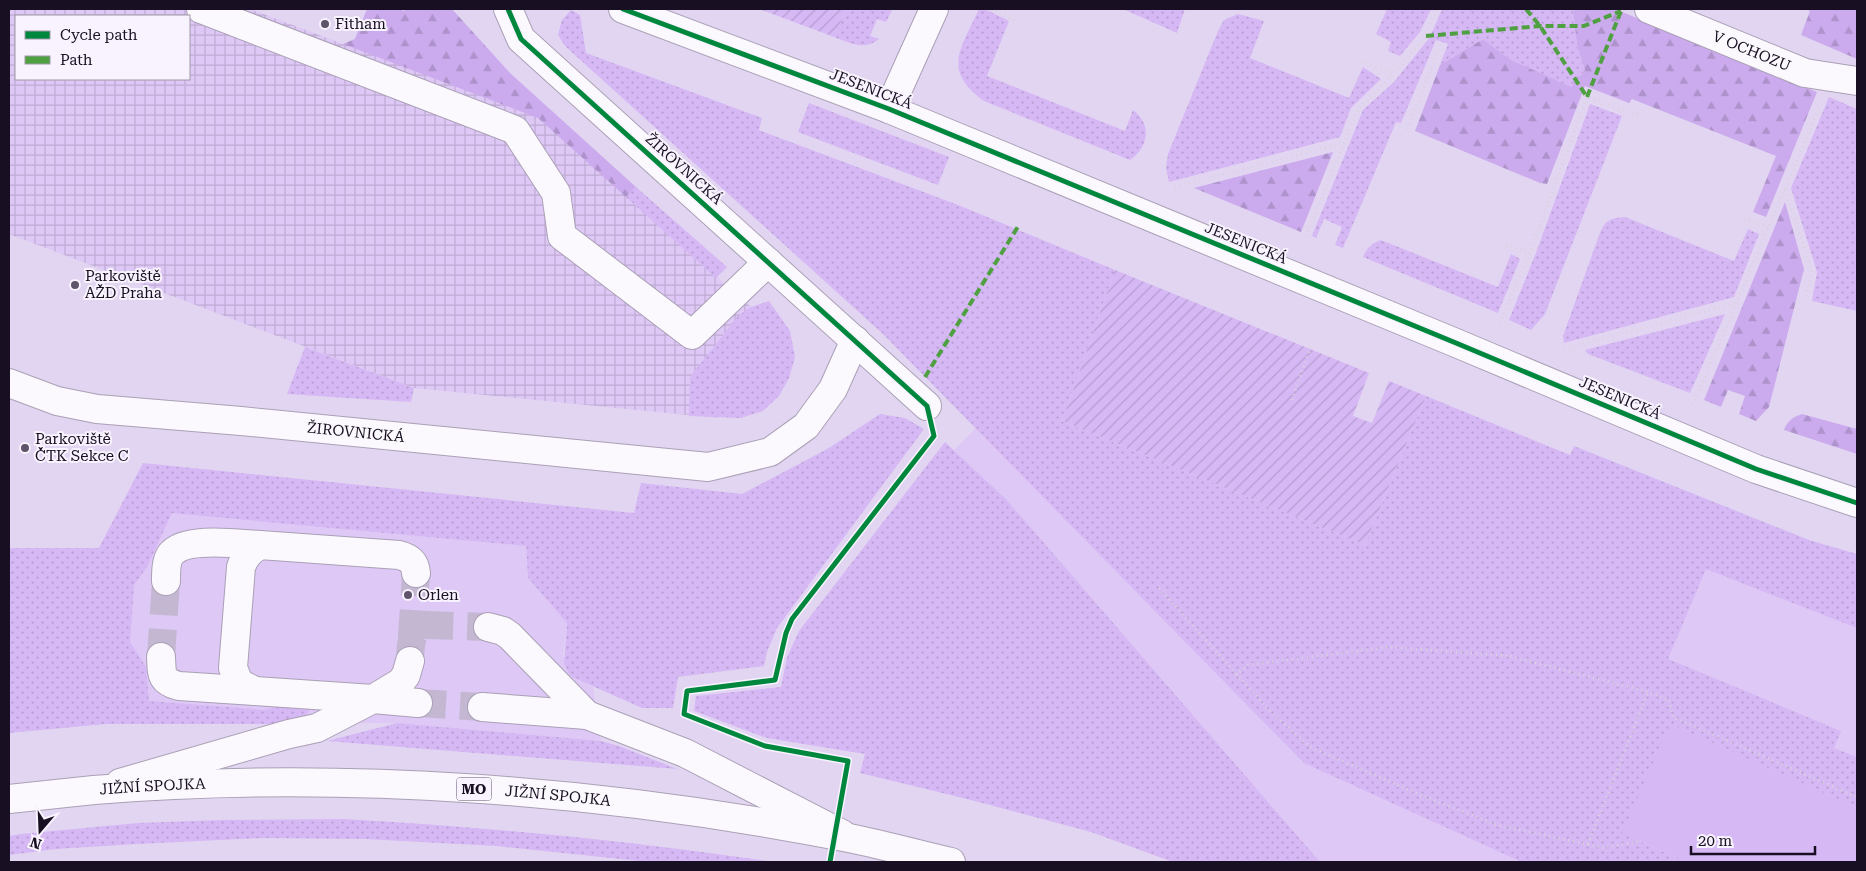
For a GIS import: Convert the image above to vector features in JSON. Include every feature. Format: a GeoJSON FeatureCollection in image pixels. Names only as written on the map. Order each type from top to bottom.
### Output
{"type":"FeatureCollection","features":[{"type":"Feature","properties":{"kind":"main road"},"geometry":{"type":"LineString","coordinates":[[200,9],[514,130],[556,193],[562,236],[692,335],[768,262]]}},
{"type":"Feature","properties":{"kind":"main road","name":"ŽIROVNICKÁ"},"geometry":{"type":"LineString","coordinates":[[9,383],[57,401],[97,409],[242,421],[708,467],[770,452],[806,426],[833,388],[855,340],[521,39],[508,9]]}},
{"type":"Feature","properties":{"kind":"main road","name":"JESENICKÁ"},"geometry":{"type":"LineString","coordinates":[[623,9],[889,109],[1756,469],[1857,503]]}},
{"type":"Feature","properties":{"kind":"main road"},"geometry":{"type":"LineString","coordinates":[[889,109],[934,9]]}},
{"type":"Feature","properties":{"kind":"main road","name":"V OCHOZU"},"geometry":{"type":"LineString","coordinates":[[1649,9],[1806,73],[1857,81]]}},
{"type":"Feature","properties":{"kind":"main road"},"geometry":{"type":"LineString","coordinates":[[855,340],[927,406]]}},
{"type":"Feature","properties":{"kind":"main road"},"geometry":{"type":"LineString","coordinates":[[166,581],[166,571],[171,554],[183,546],[207,542],[399,555],[412,560],[416,574]]}},
{"type":"Feature","properties":{"kind":"main road"},"geometry":{"type":"LineString","coordinates":[[255,691],[239,683],[233,668],[242,567],[244,558],[250,551],[260,545]]}},
{"type":"Feature","properties":{"kind":"main road"},"geometry":{"type":"LineString","coordinates":[[488,628],[503,631],[510,636],[587,715]]}},
{"type":"Feature","properties":{"kind":"main road"},"geometry":{"type":"LineString","coordinates":[[161,657],[162,675],[169,683],[178,686],[418,703]]}},
{"type":"Feature","properties":{"kind":"main road"},"geometry":{"type":"LineString","coordinates":[[95,790],[289,734],[317,728],[401,682],[406,675],[410,661]]}},
{"type":"Feature","properties":{"kind":"main road"},"geometry":{"type":"LineString","coordinates":[[482,707],[587,715],[685,753],[850,838]]}},
{"type":"Feature","properties":{"kind":"main road","name":"JIŽNÍ SPOJKA"},"geometry":{"type":"LineString","coordinates":[[9,799],[95,790],[221,784],[347,784],[474,789],[620,802],[725,817],[850,838],[951,862]]}},
{"type":"Feature","properties":{"kind":"path"},"geometry":{"type":"LineString","coordinates":[[991,9],[1015,21]]}},
{"type":"Feature","properties":{"kind":"path"},"geometry":{"type":"LineString","coordinates":[[1304,242],[1358,109],[1394,74],[1426,36],[1437,9]]}},
{"type":"Feature","properties":{"kind":"path"},"geometry":{"type":"LineString","coordinates":[[1407,129],[1442,42]]}},
{"type":"Feature","properties":{"kind":"path"},"geometry":{"type":"LineString","coordinates":[[1356,59],[1394,74]]}},
{"type":"Feature","properties":{"kind":"path"},"geometry":{"type":"LineString","coordinates":[[1500,324],[1530,253],[1586,97],[1639,116]]}},
{"type":"Feature","properties":{"kind":"path"},"geometry":{"type":"LineString","coordinates":[[1693,407],[1821,103]]}},
{"type":"Feature","properties":{"kind":"path"},"geometry":{"type":"LineString","coordinates":[[1173,188],[1343,142]]}},
{"type":"Feature","properties":{"kind":"path"},"geometry":{"type":"LineString","coordinates":[[1785,190],[1812,272],[1805,304]]}},
{"type":"Feature","properties":{"kind":"path"},"geometry":{"type":"LineString","coordinates":[[1744,218],[1768,227]]}},
{"type":"Feature","properties":{"kind":"path"},"geometry":{"type":"LineString","coordinates":[[1506,244],[1530,253]]}},
{"type":"Feature","properties":{"kind":"path"},"geometry":{"type":"LineString","coordinates":[[1564,348],[1736,303]]}},
{"type":"Feature","properties":{"kind":"path"},"geometry":{"type":"LineString","coordinates":[[1292,400],[1312,342]]}},
{"type":"Feature","properties":{"kind":"path"},"geometry":{"type":"LineString","coordinates":[[692,717],[684,714],[687,691],[775,680],[786,633],[792,619],[934,436],[927,406]]}},
{"type":"Feature","properties":{"kind":"path"},"geometry":{"type":"LineString","coordinates":[[1159,588],[1268,709],[1310,748],[1497,825],[1604,848],[1639,841]]}},
{"type":"Feature","properties":{"kind":"path"},"geometry":{"type":"LineString","coordinates":[[1236,674],[1248,665],[1389,647],[1509,656],[1648,692],[1669,700],[1673,717],[1857,797]]}},
{"type":"Feature","properties":{"kind":"path"},"geometry":{"type":"LineString","coordinates":[[1588,844],[1648,692]]}},
{"type":"Feature","properties":{"kind":"path"},"geometry":{"type":"LineString","coordinates":[[720,728],[765,746],[848,761]]}},
{"type":"Feature","properties":{"kind":"shaded area"},"geometry":{"type":"Polygon","coordinates":[[[9,9],[250,9],[343,44],[355,39],[367,9],[399,9],[428,20],[768,322],[718,418],[414,388],[9,234],[9,9]]]}},
{"type":"Feature","properties":{"kind":"shaded area"},"geometry":{"type":"Polygon","coordinates":[[[759,9],[847,9],[834,37],[759,9]]]}},
{"type":"Feature","properties":{"kind":"shaded area"},"geometry":{"type":"Polygon","coordinates":[[[847,9],[892,10],[886,22],[877,19],[870,36],[879,39],[868,45],[857,45],[834,37],[847,9]]]}},
{"type":"Feature","properties":{"kind":"shaded area"},"geometry":{"type":"Polygon","coordinates":[[[979,9],[985,9],[1009,21],[987,76],[1125,131],[1133,110],[1143,122],[1146,135],[1141,149],[1136,155],[1130,160],[984,101],[971,90],[959,69],[959,58],[961,48],[979,9]]]}},
{"type":"Feature","properties":{"kind":"shaded area"},"geometry":{"type":"Polygon","coordinates":[[[1123,9],[1185,9],[1177,33],[1123,9]]]}},
{"type":"Feature","properties":{"kind":"shaded area"},"geometry":{"type":"Polygon","coordinates":[[[1387,9],[1431,9],[1420,32],[1400,56],[1388,51],[1391,42],[1376,34],[1387,9]]]}},
{"type":"Feature","properties":{"kind":"shaded area"},"geometry":{"type":"Polygon","coordinates":[[[1442,9],[1573,9],[1577,46],[1585,70],[1570,88],[1511,60],[1483,39],[1440,65],[1448,44],[1436,40],[1401,123],[1396,122],[1343,248],[1335,245],[1342,227],[1324,219],[1316,238],[1312,236],[1363,110],[1394,82],[1430,37],[1442,9]]]}},
{"type":"Feature","properties":{"kind":"shaded area"},"geometry":{"type":"Polygon","coordinates":[[[571,10],[580,15],[586,53],[762,118],[759,130],[958,205],[1115,270],[1062,421],[1365,545],[1426,396],[1570,455],[1574,446],[1809,540],[1857,554],[1857,628],[1706,569],[1668,659],[1841,731],[1834,748],[1857,757],[1857,808],[1670,724],[1639,841],[1687,862],[1522,862],[1304,763],[883,334],[565,46],[558,35],[562,20],[571,10]]]}},
{"type":"Feature","properties":{"kind":"shaded area"},"geometry":{"type":"Polygon","coordinates":[[[1238,14],[1264,21],[1250,58],[1349,98],[1363,67],[1381,79],[1351,108],[1340,137],[1169,182],[1166,168],[1168,154],[1218,31],[1224,20],[1238,14]]]}},
{"type":"Feature","properties":{"kind":"shaded area"},"geometry":{"type":"Polygon","coordinates":[[[1829,97],[1857,109],[1857,149],[1855,151],[1857,153],[1857,311],[1812,301],[1817,272],[1791,188],[1829,97]]]}},
{"type":"Feature","properties":{"kind":"shaded area"},"geometry":{"type":"Polygon","coordinates":[[[809,103],[949,157],[938,185],[798,132],[809,103]]]}},
{"type":"Feature","properties":{"kind":"shaded area"},"geometry":{"type":"Polygon","coordinates":[[[1590,104],[1622,116],[1545,314],[1531,330],[1509,320],[1536,253],[1590,104]]]}},
{"type":"Feature","properties":{"kind":"shaded area"},"geometry":{"type":"Polygon","coordinates":[[[636,187],[727,267],[716,278],[626,197],[636,187]]]}},
{"type":"Feature","properties":{"kind":"shaded area"},"geometry":{"type":"Polygon","coordinates":[[[1625,217],[1734,261],[1748,229],[1759,234],[1734,297],[1564,343],[1563,336],[1601,230],[1605,223],[1610,220],[1625,217]]]}},
{"type":"Feature","properties":{"kind":"shaded area"},"geometry":{"type":"Polygon","coordinates":[[[1381,240],[1498,287],[1511,254],[1520,259],[1498,313],[1363,257],[1370,246],[1381,240]]]}},
{"type":"Feature","properties":{"kind":"shaded area"},"geometry":{"type":"Polygon","coordinates":[[[1115,270],[1369,373],[1353,416],[1372,423],[1389,381],[1426,396],[1365,545],[1062,421],[1115,270]]]}},
{"type":"Feature","properties":{"kind":"shaded area"},"geometry":{"type":"Polygon","coordinates":[[[769,301],[790,331],[795,357],[789,378],[779,396],[763,411],[741,418],[689,416],[690,377],[738,316],[751,307],[769,301]]]}},
{"type":"Feature","properties":{"kind":"shaded area"},"geometry":{"type":"Polygon","coordinates":[[[1725,314],[1690,393],[1588,354],[1585,350],[1725,314]]]}},
{"type":"Feature","properties":{"kind":"shaded area"},"geometry":{"type":"Polygon","coordinates":[[[305,347],[414,388],[411,402],[287,394],[305,347]]]}},
{"type":"Feature","properties":{"kind":"shaded area"},"geometry":{"type":"Polygon","coordinates":[[[880,414],[905,418],[924,429],[777,628],[767,652],[764,666],[678,677],[673,708],[642,708],[570,676],[564,663],[567,623],[528,578],[526,546],[172,513],[147,567],[134,585],[130,642],[146,667],[149,701],[264,710],[297,701],[306,703],[309,711],[303,719],[277,724],[106,724],[9,733],[9,548],[99,548],[143,463],[634,513],[641,483],[742,494],[829,448],[880,414]]]}},
{"type":"Feature","properties":{"kind":"shaded area"},"geometry":{"type":"Polygon","coordinates":[[[976,428],[1137,593],[1692,535],[1857,597],[1857,862],[1320,862],[1006,499],[954,450],[976,428]]]}},
{"type":"Feature","properties":{"kind":"shaded area"},"geometry":{"type":"Polygon","coordinates":[[[945,442],[1006,499],[1320,862],[1173,862],[1091,832],[860,773],[865,754],[767,738],[694,711],[696,696],[781,687],[787,657],[799,631],[945,442]]]}},
{"type":"Feature","properties":{"kind":"shaded area"},"geometry":{"type":"Polygon","coordinates":[[[121,507],[526,546],[528,578],[567,623],[563,655],[570,676],[593,687],[601,741],[397,723],[106,724],[121,507]]]}},
{"type":"Feature","properties":{"kind":"shaded area"},"geometry":{"type":"Polygon","coordinates":[[[397,723],[601,741],[619,746],[677,769],[327,741],[397,723]]]}},
{"type":"Feature","properties":{"kind":"shaded area"},"geometry":{"type":"Polygon","coordinates":[[[1670,724],[1857,808],[1857,862],[1687,862],[1622,833],[1670,724]]]}},
{"type":"Feature","properties":{"kind":"shaded area"},"geometry":{"type":"Polygon","coordinates":[[[343,819],[559,836],[774,862],[649,862],[496,846],[365,839],[263,838],[56,849],[9,855],[9,836],[21,834],[138,823],[343,819]]]}},
{"type":"Feature","properties":{"kind":"green space"},"geometry":{"type":"Polygon","coordinates":[[[367,9],[399,9],[404,11],[407,9],[452,9],[510,73],[636,187],[626,197],[538,118],[343,44],[355,39],[367,9]]]}},
{"type":"Feature","properties":{"kind":"green space"},"geometry":{"type":"Polygon","coordinates":[[[1573,9],[1615,9],[1817,92],[1766,217],[1753,212],[1776,156],[1632,99],[1629,103],[1585,86],[1547,184],[1540,183],[1415,131],[1440,65],[1483,39],[1511,60],[1571,87],[1585,70],[1577,46],[1573,9]]]}},
{"type":"Feature","properties":{"kind":"green space"},"geometry":{"type":"Polygon","coordinates":[[[1805,9],[1857,9],[1857,59],[1801,35],[1810,11],[1805,9]]]}},
{"type":"Feature","properties":{"kind":"green space"},"geometry":{"type":"Polygon","coordinates":[[[1333,152],[1301,232],[1194,188],[1333,152]]]}},
{"type":"Feature","properties":{"kind":"green space"},"geometry":{"type":"Polygon","coordinates":[[[1785,202],[1804,269],[1769,407],[1756,421],[1739,414],[1745,396],[1728,390],[1721,407],[1704,400],[1785,202]]]}},
{"type":"Feature","properties":{"kind":"green space"},"geometry":{"type":"Polygon","coordinates":[[[1802,414],[1857,429],[1857,454],[1784,430],[1791,420],[1802,414]]]}},
{"type":"Feature","properties":{"kind":"tunnel"},"geometry":{"type":"LineString","coordinates":[[412,638],[416,573]]}},
{"type":"Feature","properties":{"kind":"tunnel"},"geometry":{"type":"LineString","coordinates":[[161,657],[166,581]]}},
{"type":"Feature","properties":{"kind":"tunnel"},"geometry":{"type":"LineString","coordinates":[[410,661],[412,640],[420,627],[426,625],[488,627]]}},
{"type":"Feature","properties":{"kind":"tunnel"},"geometry":{"type":"LineString","coordinates":[[418,703],[482,707]]}},
{"type":"Feature","properties":{"kind":"marked path"},"geometry":{"type":"LineString","coordinates":[[1526,9],[1540,26],[1587,97]]}},
{"type":"Feature","properties":{"kind":"marked path"},"geometry":{"type":"LineString","coordinates":[[1426,36],[1540,26],[1584,26],[1621,11]]}},
{"type":"Feature","properties":{"kind":"marked path"},"geometry":{"type":"LineString","coordinates":[[1587,97],[1621,11]]}},
{"type":"Feature","properties":{"kind":"marked path"},"geometry":{"type":"LineString","coordinates":[[925,377],[1019,225]]}},
{"type":"Feature","properties":{"kind":"cycle path"},"geometry":{"type":"LineString","coordinates":[[508,9],[521,39],[927,406],[934,436],[792,619],[786,633],[775,680],[687,691],[684,714],[765,746],[848,761],[830,862]]}},
{"type":"Feature","properties":{"kind":"cycle path"},"geometry":{"type":"LineString","coordinates":[[623,9],[889,109],[1756,469],[1857,503]]}},
{"type":"Feature","properties":{"kind":"place","name":"Fitham"},"geometry":{"type":"Point","coordinates":[325,24]}},
{"type":"Feature","properties":{"kind":"place","name":"Parkoviště AŽD Praha"},"geometry":{"type":"Point","coordinates":[75,285]}},
{"type":"Feature","properties":{"kind":"place","name":"Parkoviště ČTK Sekce C"},"geometry":{"type":"Point","coordinates":[25,448]}},
{"type":"Feature","properties":{"kind":"place","name":"Orlen"},"geometry":{"type":"Point","coordinates":[408,595]}}]}
